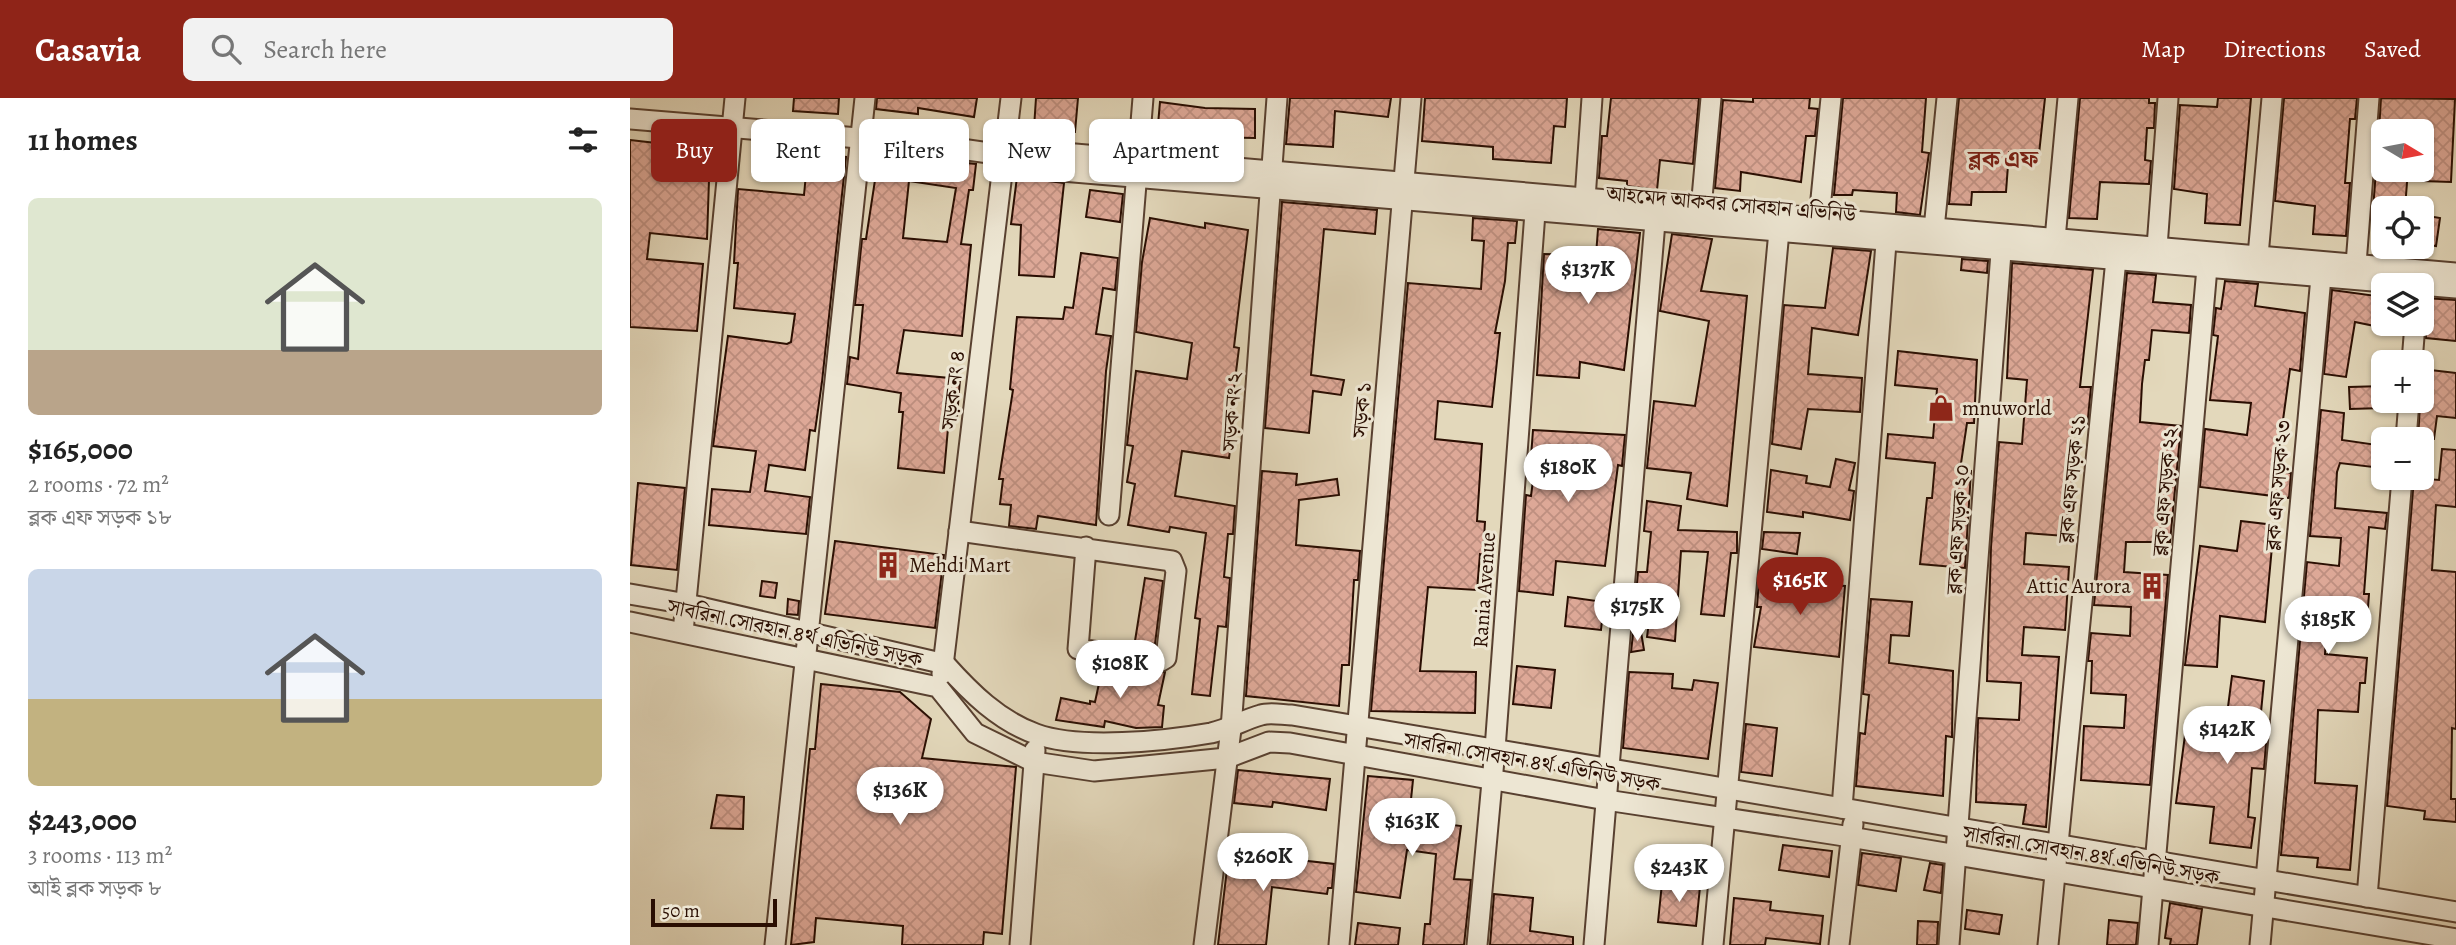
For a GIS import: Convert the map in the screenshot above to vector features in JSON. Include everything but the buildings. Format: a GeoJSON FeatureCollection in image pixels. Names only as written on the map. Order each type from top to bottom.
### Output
{"type":"FeatureCollection","features":[{"type":"Feature","properties":{"kind":"street"},"geometry":{"type":"LineString","coordinates":[[734,119],[735,98]]}},
{"type":"Feature","properties":{"kind":"street"},"geometry":{"type":"LineString","coordinates":[[863,119],[865,98]]}},
{"type":"Feature","properties":{"kind":"street","name":"সড়ক নং ৪"},"geometry":{"type":"LineString","coordinates":[[1008,119],[1011,98]]}},
{"type":"Feature","properties":{"kind":"street"},"geometry":{"type":"LineString","coordinates":[[1141,119],[1143,98]]}},
{"type":"Feature","properties":{"kind":"street","name":"সড়ক নং ২"},"geometry":{"type":"LineString","coordinates":[[1204,945],[1231,729],[1277,98]]}},
{"type":"Feature","properties":{"kind":"street","name":"সড়ক ১"},"geometry":{"type":"LineString","coordinates":[[1339,945],[1412,98]]}},
{"type":"Feature","properties":{"kind":"street"},"geometry":{"type":"LineString","coordinates":[[1585,199],[1592,98]]}},
{"type":"Feature","properties":{"kind":"street"},"geometry":{"type":"LineString","coordinates":[[1701,209],[1711,98]]}},
{"type":"Feature","properties":{"kind":"street"},"geometry":{"type":"LineString","coordinates":[[1819,219],[1831,98]]}},
{"type":"Feature","properties":{"kind":"street"},"geometry":{"type":"LineString","coordinates":[[1934,229],[1947,98]]}},
{"type":"Feature","properties":{"kind":"street"},"geometry":{"type":"LineString","coordinates":[[2055,239],[2067,98]]}},
{"type":"Feature","properties":{"kind":"street"},"geometry":{"type":"LineString","coordinates":[[2157,247],[2168,98]]}},
{"type":"Feature","properties":{"kind":"street"},"geometry":{"type":"LineString","coordinates":[[2258,256],[2272,98]]}},
{"type":"Feature","properties":{"kind":"street"},"geometry":{"type":"LineString","coordinates":[[2356,264],[2369,98]]}},
{"type":"Feature","properties":{"kind":"street","name":"আহমেদ আকবর সোবহান এভিনিউ"},"geometry":{"type":"LineString","coordinates":[[630,119],[651,120]]}},
{"type":"Feature","properties":{"kind":"street","name":"আহমেদ আকবর সোবহান এভিনিউ"},"geometry":{"type":"LineString","coordinates":[[737,126],[859,139]]}},
{"type":"Feature","properties":{"kind":"street"},"geometry":{"type":"LineString","coordinates":[[775,945],[811,634],[859,168]]}},
{"type":"Feature","properties":{"kind":"street","name":"আহমেদ আকবর সোবহান এভিনিউ"},"geometry":{"type":"LineString","coordinates":[[1244,179],[2371,275]]}},
{"type":"Feature","properties":{"kind":"street"},"geometry":{"type":"LineString","coordinates":[[683,632],[728,182]]}},
{"type":"Feature","properties":{"kind":"street","name":"সড়ক নং ৪"},"geometry":{"type":"LineString","coordinates":[[938,687],[944,664],[1000,182]]}},
{"type":"Feature","properties":{"kind":"street"},"geometry":{"type":"LineString","coordinates":[[1109,515],[1136,182]]}},
{"type":"Feature","properties":{"kind":"street","name":"আহমেদ আকবর সোবহান এভিনিউ"},"geometry":{"type":"LineString","coordinates":[[1536,203],[1585,199],[1656,213],[1701,209],[1780,223],[1819,219],[1887,232],[1934,229],[2002,242],[2055,239],[2117,252],[2157,247],[2208,259],[2258,256],[2321,269],[2356,264],[2391,273]]}},
{"type":"Feature","properties":{"kind":"street","name":"Rania Avenue"},"geometry":{"type":"LineString","coordinates":[[1477,945],[1495,750],[1536,203]]}},
{"type":"Feature","properties":{"kind":"street"},"geometry":{"type":"LineString","coordinates":[[1594,945],[1656,213]]}},
{"type":"Feature","properties":{"kind":"street"},"geometry":{"type":"LineString","coordinates":[[1713,945],[1780,223]]}},
{"type":"Feature","properties":{"kind":"street"},"geometry":{"type":"LineString","coordinates":[[1839,945],[1852,838],[1849,809],[1887,232]]}},
{"type":"Feature","properties":{"kind":"street","name":"ব্লক এফ সড়ক ২০"},"geometry":{"type":"LineString","coordinates":[[1949,945],[2002,242]]}},
{"type":"Feature","properties":{"kind":"street","name":"ব্লক এফ সড়ক ২১"},"geometry":{"type":"LineString","coordinates":[[2049,945],[2117,252]]}},
{"type":"Feature","properties":{"kind":"street","name":"ব্লক এফ সড়ক ২২"},"geometry":{"type":"LineString","coordinates":[[2148,945],[2208,259]]}},
{"type":"Feature","properties":{"kind":"street","name":"ব্লক এফ সড়ক ২৩"},"geometry":{"type":"LineString","coordinates":[[2260,945],[2321,269]]}},
{"type":"Feature","properties":{"kind":"street","name":"আহমেদ আকবর সোবহান এভিনিউ"},"geometry":{"type":"LineString","coordinates":[[2434,277],[2456,273]]}},
{"type":"Feature","properties":{"kind":"street","name":"আহমেদ আকবর সোবহান এভিনিউ"},"geometry":{"type":"LineString","coordinates":[[2434,283],[2456,288]]}},
{"type":"Feature","properties":{"kind":"street"},"geometry":{"type":"LineString","coordinates":[[2367,897],[2401,490]]}},
{"type":"Feature","properties":{"kind":"street"},"geometry":{"type":"LineString","coordinates":[[959,531],[1086,547],[1172,561],[1176,565],[1166,658],[1161,661],[1078,649],[1086,547]]}},
{"type":"Feature","properties":{"kind":"street","name":"সাবরিনা সোবহান ৪র্থ এভিনিউ সড়ক"},"geometry":{"type":"LineString","coordinates":[[630,594],[687,604],[944,664],[971,693],[995,712],[1037,735],[1094,743],[1231,729],[1262,714],[1292,715],[2456,912]]}},
{"type":"Feature","properties":{"kind":"street","name":"সাবরিনা সোবহান ৪র্থ এভিনিউ সড়ক"},"geometry":{"type":"LineString","coordinates":[[630,622],[807,662],[938,687],[975,733],[1034,762],[1094,771],[1227,758],[1269,742],[2456,939]]}},
{"type":"Feature","properties":{"kind":"street"},"geometry":{"type":"LineString","coordinates":[[1020,945],[1037,735]]}},
{"type":"Feature","properties":{"kind":"place","name":"mnuworld"},"geometry":{"type":"Point","coordinates":[1941,408]}},
{"type":"Feature","properties":{"kind":"place","name":"Mehdi Mart"},"geometry":{"type":"Point","coordinates":[888,565]}},
{"type":"Feature","properties":{"kind":"place","name":"Attic Aurora"},"geometry":{"type":"Point","coordinates":[2152,586]}},
{"type":"Feature","properties":{"kind":"district","name":"ব্লক এফ"},"geometry":{"type":"Point","coordinates":[2003,159]}}]}
